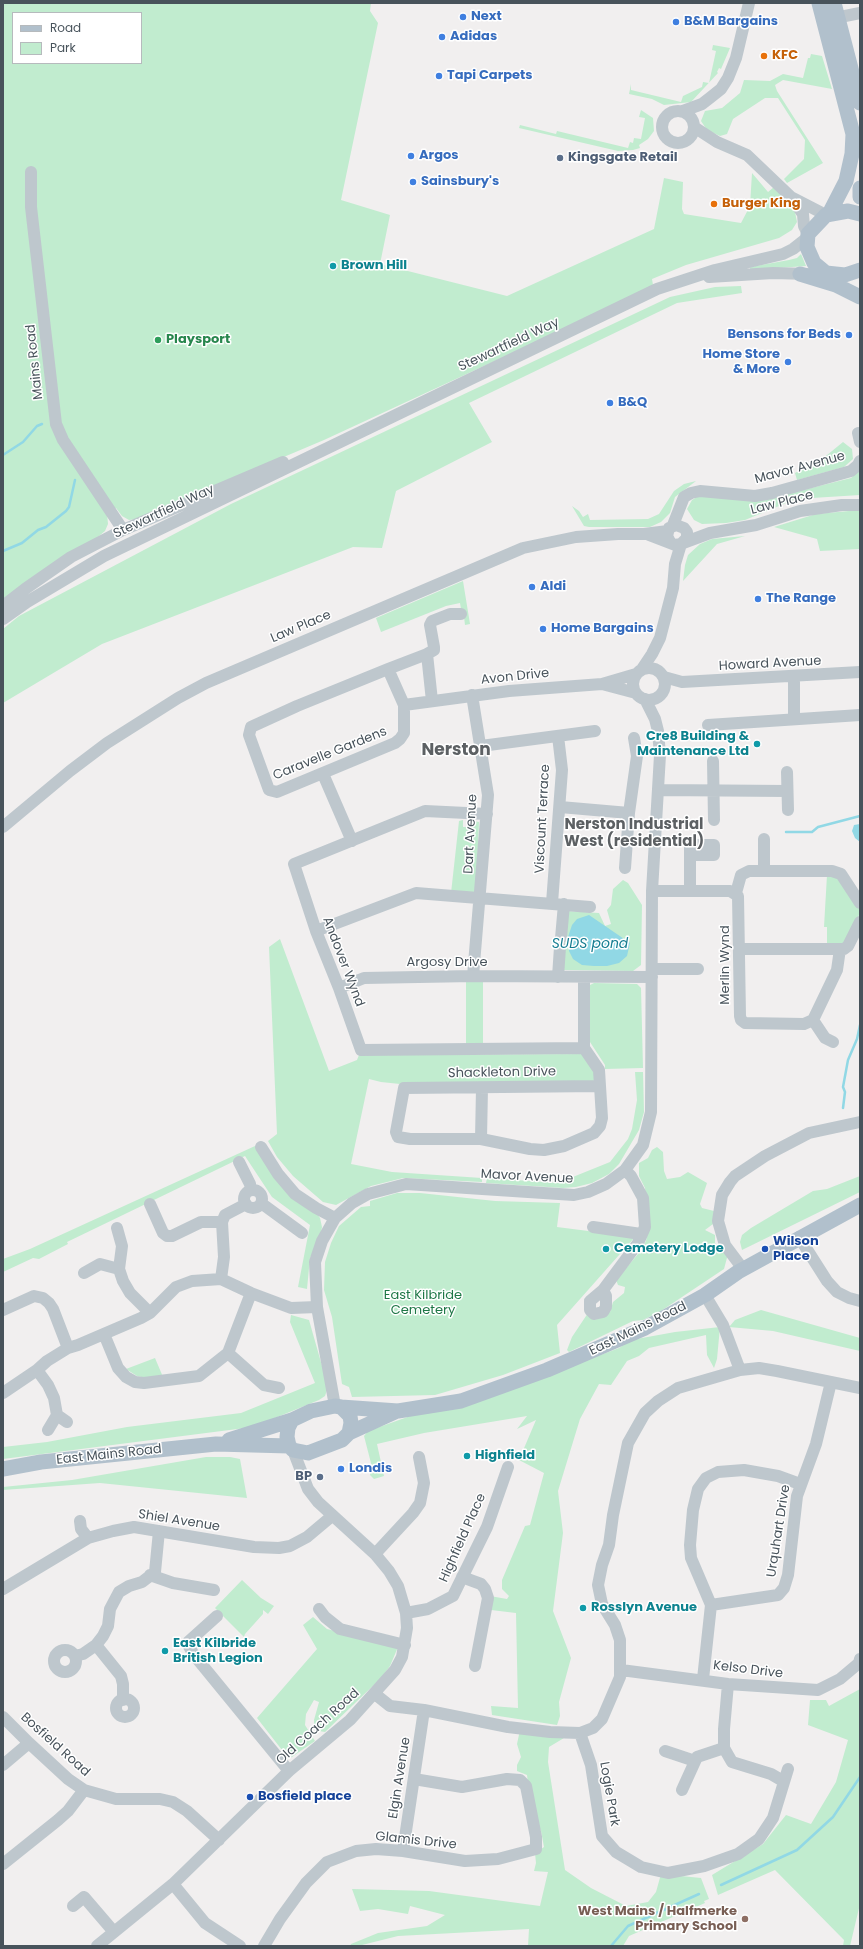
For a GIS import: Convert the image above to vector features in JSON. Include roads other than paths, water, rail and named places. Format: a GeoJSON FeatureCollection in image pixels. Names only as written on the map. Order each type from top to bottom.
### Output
{"type":"FeatureCollection","features":[{"type":"Feature","properties":{"kind":"main road"},"geometry":{"type":"LineString","coordinates":[[819,3],[832,14],[860,103]]}},
{"type":"Feature","properties":{"kind":"main road"},"geometry":{"type":"LineString","coordinates":[[832,14],[856,147],[846,181],[827,214],[807,236],[806,247],[811,259],[819,269],[826,273],[845,275],[860,282]]}},
{"type":"Feature","properties":{"kind":"main road"},"geometry":{"type":"LineString","coordinates":[[860,188],[860,197]]}},
{"type":"Feature","properties":{"kind":"main road"},"geometry":{"type":"LineString","coordinates":[[827,214],[848,211],[860,214]]}},
{"type":"Feature","properties":{"kind":"main road"},"geometry":{"type":"LineString","coordinates":[[845,275],[860,270]]}},
{"type":"Feature","properties":{"kind":"main road"},"geometry":{"type":"LineString","coordinates":[[800,274],[836,285],[860,298]]}},
{"type":"Feature","properties":{"kind":"main road","name":"East Mains Road"},"geometry":{"type":"LineString","coordinates":[[338,1406],[398,1411],[461,1401],[547,1370],[645,1328],[705,1295],[743,1269],[860,1205]]}},
{"type":"Feature","properties":{"kind":"main road"},"geometry":{"type":"LineString","coordinates":[[338,1406],[350,1416],[351,1423],[349,1432],[342,1440],[322,1449],[308,1453],[291,1448],[287,1437],[288,1428],[292,1420],[311,1411],[338,1406]]}},
{"type":"Feature","properties":{"kind":"main road","name":"East Mains Road"},"geometry":{"type":"LineString","coordinates":[[349,1432],[398,1411]]}},
{"type":"Feature","properties":{"kind":"main road","name":"East Mains Road"},"geometry":{"type":"LineString","coordinates":[[216,1444],[292,1420]]}},
{"type":"Feature","properties":{"kind":"main road","name":"East Mains Road"},"geometry":{"type":"LineString","coordinates":[[3,1469],[41,1462],[216,1444],[291,1448]]}},
{"type":"Feature","properties":{"kind":"street"},"geometry":{"type":"LineString","coordinates":[[702,104],[693,130],[682,143],[673,143],[666,139],[662,133],[662,123],[665,117],[673,112],[683,112],[702,104],[721,89],[732,72],[749,3]]}},
{"type":"Feature","properties":{"kind":"street"},"geometry":{"type":"LineString","coordinates":[[832,14],[860,13]]}},
{"type":"Feature","properties":{"kind":"street"},"geometry":{"type":"LineString","coordinates":[[683,112],[690,116],[693,130]]}},
{"type":"Feature","properties":{"kind":"street"},"geometry":{"type":"LineString","coordinates":[[693,130],[747,155],[791,197],[803,214],[807,236]]}},
{"type":"Feature","properties":{"kind":"street","name":"Mains Road"},"geometry":{"type":"LineString","coordinates":[[31,172],[31,207],[56,424],[63,440],[123,530]]}},
{"type":"Feature","properties":{"kind":"street"},"geometry":{"type":"LineString","coordinates":[[791,197],[827,214]]}},
{"type":"Feature","properties":{"kind":"street","name":"Stewartfield Way"},"geometry":{"type":"LineString","coordinates":[[3,619],[27,602],[104,556],[657,288],[714,270],[783,254],[793,249],[807,236]]}},
{"type":"Feature","properties":{"kind":"street","name":"Stewartfield Way"},"geometry":{"type":"LineString","coordinates":[[690,278],[774,273],[826,273]]}},
{"type":"Feature","properties":{"kind":"street","name":"Stewartfield Way"},"geometry":{"type":"LineString","coordinates":[[3,606],[71,557],[123,530],[229,484],[342,440]]}},
{"type":"Feature","properties":{"kind":"street","name":"Mavor Avenue"},"geometry":{"type":"LineString","coordinates":[[655,719],[661,684],[660,650],[671,624],[674,601],[673,588],[677,535],[680,507],[684,497],[691,493],[700,491],[755,496],[772,493],[851,471],[860,461]]}},
{"type":"Feature","properties":{"kind":"street","name":"Law Place"},"geometry":{"type":"LineString","coordinates":[[3,827],[70,771],[107,743],[178,698],[206,683],[523,548],[576,537],[710,533],[756,525],[800,510],[842,505],[860,505]]}},
{"type":"Feature","properties":{"kind":"street","name":"Mavor Avenue"},"geometry":{"type":"LineString","coordinates":[[639,671],[652,654],[660,638],[673,588]]}},
{"type":"Feature","properties":{"kind":"street"},"geometry":{"type":"LineString","coordinates":[[388,669],[434,650],[430,626],[432,621],[450,614],[461,614]]}},
{"type":"Feature","properties":{"kind":"street"},"geometry":{"type":"LineString","coordinates":[[427,654],[432,701]]}},
{"type":"Feature","properties":{"kind":"street"},"geometry":{"type":"LineString","coordinates":[[640,696],[632,683],[639,671],[652,668],[661,684]]}},
{"type":"Feature","properties":{"kind":"street","name":"Caravelle Gardens"},"geometry":{"type":"LineString","coordinates":[[388,669],[404,705],[404,733],[395,743],[277,792],[272,792],[269,790],[249,735],[249,729],[297,706],[388,669]]}},
{"type":"Feature","properties":{"kind":"street","name":"Avon Drive"},"geometry":{"type":"LineString","coordinates":[[404,705],[472,695],[602,684],[639,671]]}},
{"type":"Feature","properties":{"kind":"street","name":"Howard Avenue"},"geometry":{"type":"LineString","coordinates":[[640,696],[661,684],[860,672]]}},
{"type":"Feature","properties":{"kind":"street"},"geometry":{"type":"LineString","coordinates":[[794,676],[794,719]]}},
{"type":"Feature","properties":{"kind":"street","name":"Avon Drive"},"geometry":{"type":"LineString","coordinates":[[602,684],[640,696]]}},
{"type":"Feature","properties":{"kind":"street","name":"Dart Avenue"},"geometry":{"type":"LineString","coordinates":[[472,695],[488,795],[481,898],[473,976]]}},
{"type":"Feature","properties":{"kind":"street","name":"Mavor Avenue"},"geometry":{"type":"LineString","coordinates":[[338,1406],[317,1307],[315,1262],[322,1241],[335,1218],[352,1203],[368,1194],[406,1184],[574,1195],[588,1192],[606,1184],[625,1170],[643,1145],[651,1112],[652,891],[660,755],[658,731],[655,719],[640,696]]}},
{"type":"Feature","properties":{"kind":"street"},"geometry":{"type":"LineString","coordinates":[[708,725],[860,715]]}},
{"type":"Feature","properties":{"kind":"street"},"geometry":{"type":"LineString","coordinates":[[481,746],[594,732]]}},
{"type":"Feature","properties":{"kind":"street","name":"Viscount Terrace"},"geometry":{"type":"LineString","coordinates":[[558,736],[562,770],[558,904],[561,942],[558,977]]}},
{"type":"Feature","properties":{"kind":"street"},"geometry":{"type":"LineString","coordinates":[[625,868],[629,813],[637,756],[634,738]]}},
{"type":"Feature","properties":{"kind":"street"},"geometry":{"type":"LineString","coordinates":[[713,761],[714,820]]}},
{"type":"Feature","properties":{"kind":"street"},"geometry":{"type":"LineString","coordinates":[[787,772],[788,810]]}},
{"type":"Feature","properties":{"kind":"street"},"geometry":{"type":"LineString","coordinates":[[323,774],[352,841]]}},
{"type":"Feature","properties":{"kind":"street"},"geometry":{"type":"LineString","coordinates":[[658,790],[787,791]]}},
{"type":"Feature","properties":{"kind":"street"},"geometry":{"type":"LineString","coordinates":[[560,807],[629,813]]}},
{"type":"Feature","properties":{"kind":"street","name":"Andover Wynd"},"geometry":{"type":"LineString","coordinates":[[487,814],[425,811],[294,864],[316,931],[339,988],[361,1050],[584,1048]]}},
{"type":"Feature","properties":{"kind":"street"},"geometry":{"type":"LineString","coordinates":[[764,839],[764,871]]}},
{"type":"Feature","properties":{"kind":"street"},"geometry":{"type":"LineString","coordinates":[[690,855],[690,892]]}},
{"type":"Feature","properties":{"kind":"street"},"geometry":{"type":"LineString","coordinates":[[652,891],[690,892],[730,890],[736,893],[741,875],[749,871],[838,873],[843,876],[860,902]]}},
{"type":"Feature","properties":{"kind":"street"},"geometry":{"type":"LineString","coordinates":[[316,931],[416,893],[590,906]]}},
{"type":"Feature","properties":{"kind":"street","name":"Merlin Wynd"},"geometry":{"type":"LineString","coordinates":[[736,893],[740,901],[741,1020],[752,1024],[804,1024],[813,1020]]}},
{"type":"Feature","properties":{"kind":"street"},"geometry":{"type":"LineString","coordinates":[[740,949],[840,949],[848,946],[860,922]]}},
{"type":"Feature","properties":{"kind":"street"},"geometry":{"type":"LineString","coordinates":[[833,1042],[825,1038],[813,1020],[837,970],[840,949]]}},
{"type":"Feature","properties":{"kind":"street","name":"Argosy Drive"},"geometry":{"type":"LineString","coordinates":[[339,988],[364,978],[473,976],[584,977],[698,969]]}},
{"type":"Feature","properties":{"kind":"street"},"geometry":{"type":"LineString","coordinates":[[482,1088],[481,1139],[530,1149],[544,1150],[564,1146],[594,1133],[600,1126],[602,1118],[600,1086],[598,1065],[584,1048],[584,977]]}},
{"type":"Feature","properties":{"kind":"street","name":"Shackleton Drive"},"geometry":{"type":"LineString","coordinates":[[481,1139],[410,1139],[398,1137],[396,1126],[404,1088],[600,1086]]}},
{"type":"Feature","properties":{"kind":"street"},"geometry":{"type":"LineString","coordinates":[[743,1269],[725,1244],[718,1221],[722,1195],[730,1182],[735,1176],[765,1156],[809,1133],[860,1122]]}},
{"type":"Feature","properties":{"kind":"street"},"geometry":{"type":"LineString","coordinates":[[261,1147],[278,1174],[295,1194],[316,1208],[335,1218]]}},
{"type":"Feature","properties":{"kind":"street"},"geometry":{"type":"LineString","coordinates":[[239,1162],[250,1184],[251,1190]]}},
{"type":"Feature","properties":{"kind":"street"},"geometry":{"type":"LineString","coordinates":[[603,1290],[638,1243],[644,1227],[643,1198],[631,1176],[625,1170]]}},
{"type":"Feature","properties":{"kind":"street"},"geometry":{"type":"LineString","coordinates":[[246,1204],[254,1208],[261,1203],[262,1198],[259,1192],[251,1190]]}},
{"type":"Feature","properties":{"kind":"street"},"geometry":{"type":"LineString","coordinates":[[246,1204],[245,1196],[251,1190]]}},
{"type":"Feature","properties":{"kind":"street"},"geometry":{"type":"LineString","coordinates":[[261,1203],[302,1232]]}},
{"type":"Feature","properties":{"kind":"street"},"geometry":{"type":"LineString","coordinates":[[150,1204],[163,1232],[167,1236],[172,1236],[201,1222],[222,1222]]}},
{"type":"Feature","properties":{"kind":"street"},"geometry":{"type":"LineString","coordinates":[[221,1279],[224,1257],[222,1222],[225,1215],[246,1204]]}},
{"type":"Feature","properties":{"kind":"street"},"geometry":{"type":"LineString","coordinates":[[592,1227],[641,1234]]}},
{"type":"Feature","properties":{"kind":"street"},"geometry":{"type":"LineString","coordinates":[[117,1228],[122,1246],[119,1269],[123,1281],[130,1293],[150,1313]]}},
{"type":"Feature","properties":{"kind":"street"},"geometry":{"type":"LineString","coordinates":[[799,1237],[827,1281],[837,1292],[849,1298],[860,1301]]}},
{"type":"Feature","properties":{"kind":"street"},"geometry":{"type":"LineString","coordinates":[[84,1273],[100,1264],[119,1269]]}},
{"type":"Feature","properties":{"kind":"street"},"geometry":{"type":"LineString","coordinates":[[3,1393],[37,1370],[47,1361],[68,1348],[104,1334],[150,1313],[171,1292],[184,1283],[207,1278],[221,1279],[251,1293],[290,1308],[317,1307]]}},
{"type":"Feature","properties":{"kind":"street"},"geometry":{"type":"LineString","coordinates":[[104,1334],[118,1368],[126,1377],[134,1382],[144,1383],[199,1376],[228,1353],[251,1293]]}},
{"type":"Feature","properties":{"kind":"street"},"geometry":{"type":"LineString","coordinates":[[705,1295],[723,1325],[740,1370]]}},
{"type":"Feature","properties":{"kind":"street"},"geometry":{"type":"LineString","coordinates":[[3,1310],[34,1296],[43,1298],[49,1303],[68,1348]]}},
{"type":"Feature","properties":{"kind":"street"},"geometry":{"type":"LineString","coordinates":[[228,1353],[262,1390],[279,1388]]}},
{"type":"Feature","properties":{"kind":"street"},"geometry":{"type":"LineString","coordinates":[[375,1694],[390,1706],[424,1710],[526,1729],[550,1732],[580,1733],[593,1728],[602,1719],[618,1684],[621,1670],[620,1640],[616,1626],[602,1604],[598,1585],[602,1565],[609,1545],[613,1515],[628,1443],[645,1413],[667,1394],[678,1388],[740,1370],[759,1368],[860,1388]]}},
{"type":"Feature","properties":{"kind":"street"},"geometry":{"type":"LineString","coordinates":[[37,1370],[48,1385],[62,1418],[48,1430]]}},
{"type":"Feature","properties":{"kind":"street","name":"Urquhart Drive"},"geometry":{"type":"LineString","coordinates":[[711,1605],[778,1594],[784,1588],[788,1575],[795,1510],[800,1484],[816,1444],[826,1409],[831,1382]]}},
{"type":"Feature","properties":{"kind":"street","name":"Old Coach Road"},"geometry":{"type":"LineString","coordinates":[[97,1946],[174,1884],[289,1771],[350,1720],[396,1670],[405,1645],[406,1613],[398,1586],[389,1571],[374,1554],[318,1502],[308,1488],[291,1448]]}},
{"type":"Feature","properties":{"kind":"street"},"geometry":{"type":"LineString","coordinates":[[374,1554],[413,1513],[420,1502],[430,1475],[419,1457]]}},
{"type":"Feature","properties":{"kind":"street","name":"Highfield Place"},"geometry":{"type":"LineString","coordinates":[[406,1613],[428,1609],[453,1596],[487,1527],[508,1467]]}},
{"type":"Feature","properties":{"kind":"street"},"geometry":{"type":"LineString","coordinates":[[703,1679],[711,1605],[691,1558],[690,1545],[693,1510],[698,1489],[706,1478],[718,1472],[744,1470],[778,1476],[800,1484]]}},
{"type":"Feature","properties":{"kind":"street","name":"Shiel Avenue"},"geometry":{"type":"LineString","coordinates":[[3,1589],[88,1538],[134,1527],[254,1547],[279,1548],[290,1546],[307,1537],[332,1516]]}},
{"type":"Feature","properties":{"kind":"street"},"geometry":{"type":"LineString","coordinates":[[80,1521],[81,1529],[88,1538]]}},
{"type":"Feature","properties":{"kind":"street"},"geometry":{"type":"LineString","coordinates":[[75,1656],[83,1654],[96,1645],[104,1636],[108,1626],[110,1609],[119,1592],[129,1586],[142,1582],[155,1572],[159,1530]]}},
{"type":"Feature","properties":{"kind":"street"},"geometry":{"type":"LineString","coordinates":[[150,1575],[173,1583],[214,1590]]}},
{"type":"Feature","properties":{"kind":"street"},"geometry":{"type":"LineString","coordinates":[[462,1577],[480,1584],[485,1589],[488,1598],[475,1666]]}},
{"type":"Feature","properties":{"kind":"street"},"geometry":{"type":"LineString","coordinates":[[318,1609],[325,1617],[340,1629],[405,1645]]}},
{"type":"Feature","properties":{"kind":"street"},"geometry":{"type":"LineString","coordinates":[[217,1616],[187,1643],[194,1655],[289,1771]]}},
{"type":"Feature","properties":{"kind":"street"},"geometry":{"type":"LineString","coordinates":[[96,1645],[121,1676],[123,1684],[123,1700]]}},
{"type":"Feature","properties":{"kind":"street","name":"Kelso Drive"},"geometry":{"type":"LineString","coordinates":[[621,1670],[703,1679],[728,1684],[818,1690],[840,1679],[859,1663],[860,1659]]}},
{"type":"Feature","properties":{"kind":"street"},"geometry":{"type":"LineString","coordinates":[[728,1684],[724,1748],[732,1762],[771,1774],[784,1781]]}},
{"type":"Feature","properties":{"kind":"street","name":"Elgin Avenue"},"geometry":{"type":"LineString","coordinates":[[403,1851],[424,1710]]}},
{"type":"Feature","properties":{"kind":"street","name":"Bosfield Road"},"geometry":{"type":"LineString","coordinates":[[3,1717],[68,1779],[84,1790],[116,1799],[160,1799],[173,1802],[187,1811],[218,1840]]}},
{"type":"Feature","properties":{"kind":"street","name":"Logie Park"},"geometry":{"type":"LineString","coordinates":[[580,1733],[591,1765],[602,1836],[616,1852],[641,1867],[668,1873],[701,1868],[738,1854],[759,1839],[773,1818],[788,1769]]}},
{"type":"Feature","properties":{"kind":"street"},"geometry":{"type":"LineString","coordinates":[[3,1764],[29,1743]]}},
{"type":"Feature","properties":{"kind":"street"},"geometry":{"type":"LineString","coordinates":[[682,1790],[697,1757],[724,1748]]}},
{"type":"Feature","properties":{"kind":"street"},"geometry":{"type":"LineString","coordinates":[[665,1751],[695,1761]]}},
{"type":"Feature","properties":{"kind":"street","name":"Glamis Drive"},"geometry":{"type":"LineString","coordinates":[[264,1946],[280,1919],[306,1883],[327,1862],[356,1850],[376,1849],[403,1851],[465,1861],[480,1861],[498,1859],[536,1849],[536,1837],[526,1786],[520,1780],[507,1779],[462,1787],[414,1779]]}},
{"type":"Feature","properties":{"kind":"street"},"geometry":{"type":"LineString","coordinates":[[3,1864],[68,1811],[84,1790]]}},
{"type":"Feature","properties":{"kind":"street"},"geometry":{"type":"LineString","coordinates":[[174,1884],[205,1923],[236,1945]]}},
{"type":"Feature","properties":{"kind":"street"},"geometry":{"type":"LineString","coordinates":[[73,1906],[84,1897],[114,1932]]}},
{"type":"Feature","properties":{"kind":"water"},"geometry":{"type":"Polygon","coordinates":[[[860,824],[860,842],[855,838],[852,831],[854,825],[860,824]]]}},
{"type":"Feature","properties":{"kind":"water","name":"SUDS pond"},"geometry":{"type":"Polygon","coordinates":[[[589,915],[630,943],[627,956],[619,963],[607,966],[582,965],[573,959],[569,951],[568,937],[572,925],[577,919],[589,915]]]}},
{"type":"Feature","properties":{"kind":"waterway"},"geometry":{"type":"LineString","coordinates":[[3,455],[23,442],[37,426],[42,424]]}},
{"type":"Feature","properties":{"kind":"waterway"},"geometry":{"type":"LineString","coordinates":[[3,551],[22,543],[66,511],[69,507],[75,480]]}},
{"type":"Feature","properties":{"kind":"waterway"},"geometry":{"type":"LineString","coordinates":[[786,832],[812,832],[818,827],[860,816]]}},
{"type":"Feature","properties":{"kind":"waterway"},"geometry":{"type":"LineString","coordinates":[[843,1108],[845,1092],[843,1087],[848,1060],[857,1039],[860,1025]]}},
{"type":"Feature","properties":{"kind":"waterway"},"geometry":{"type":"LineString","coordinates":[[721,1885],[797,1850],[833,1817],[860,1777]]}},
{"type":"Feature","properties":{"kind":"waterway"},"geometry":{"type":"LineString","coordinates":[[611,1946],[628,1926],[699,1894]]}},
{"type":"Feature","properties":{"kind":"place","name":"Next"},"geometry":{"type":"Point","coordinates":[463,17]}},
{"type":"Feature","properties":{"kind":"place","name":"B&M Bargains"},"geometry":{"type":"Point","coordinates":[676,22]}},
{"type":"Feature","properties":{"kind":"place","name":"Adidas"},"geometry":{"type":"Point","coordinates":[442,37]}},
{"type":"Feature","properties":{"kind":"place","name":"KFC"},"geometry":{"type":"Point","coordinates":[764,56]}},
{"type":"Feature","properties":{"kind":"place","name":"Tapi Carpets"},"geometry":{"type":"Point","coordinates":[439,76]}},
{"type":"Feature","properties":{"kind":"place","name":"Argos"},"geometry":{"type":"Point","coordinates":[411,156]}},
{"type":"Feature","properties":{"kind":"place","name":"Kingsgate Retail"},"geometry":{"type":"Point","coordinates":[560,158]}},
{"type":"Feature","properties":{"kind":"place","name":"Sainsbury's"},"geometry":{"type":"Point","coordinates":[413,182]}},
{"type":"Feature","properties":{"kind":"place","name":"Burger King"},"geometry":{"type":"Point","coordinates":[714,204]}},
{"type":"Feature","properties":{"kind":"place","name":"Brown Hill"},"geometry":{"type":"Point","coordinates":[333,266]}},
{"type":"Feature","properties":{"kind":"place","name":"Bensons for Beds"},"geometry":{"type":"Point","coordinates":[849,335]}},
{"type":"Feature","properties":{"kind":"place","name":"Playsport"},"geometry":{"type":"Point","coordinates":[158,340]}},
{"type":"Feature","properties":{"kind":"place","name":"Home Store & More"},"geometry":{"type":"Point","coordinates":[788,362]}},
{"type":"Feature","properties":{"kind":"place","name":"B&Q"},"geometry":{"type":"Point","coordinates":[610,403]}},
{"type":"Feature","properties":{"kind":"place","name":"Aldi"},"geometry":{"type":"Point","coordinates":[532,587]}},
{"type":"Feature","properties":{"kind":"place","name":"The Range"},"geometry":{"type":"Point","coordinates":[758,599]}},
{"type":"Feature","properties":{"kind":"place","name":"Home Bargains"},"geometry":{"type":"Point","coordinates":[543,629]}},
{"type":"Feature","properties":{"kind":"place","name":"Cre8 Building & Maintenance Ltd"},"geometry":{"type":"Point","coordinates":[757,744]}},
{"type":"Feature","properties":{"kind":"place","name":"Cemetery Lodge"},"geometry":{"type":"Point","coordinates":[606,1249]}},
{"type":"Feature","properties":{"kind":"place","name":"Wilson Place"},"geometry":{"type":"Point","coordinates":[765,1249]}},
{"type":"Feature","properties":{"kind":"place","name":"Highfield"},"geometry":{"type":"Point","coordinates":[467,1456]}},
{"type":"Feature","properties":{"kind":"place","name":"Londis"},"geometry":{"type":"Point","coordinates":[341,1469]}},
{"type":"Feature","properties":{"kind":"place","name":"BP"},"geometry":{"type":"Point","coordinates":[320,1477]}},
{"type":"Feature","properties":{"kind":"place","name":"Rosslyn Avenue"},"geometry":{"type":"Point","coordinates":[583,1608]}},
{"type":"Feature","properties":{"kind":"place","name":"East Kilbride British Legion"},"geometry":{"type":"Point","coordinates":[165,1651]}},
{"type":"Feature","properties":{"kind":"place","name":"Bosfield place"},"geometry":{"type":"Point","coordinates":[250,1797]}},
{"type":"Feature","properties":{"kind":"place","name":"West Mains / Halfmerke Primary School"},"geometry":{"type":"Point","coordinates":[745,1919]}},
{"type":"Feature","properties":{"kind":"district","name":"Nerston"},"geometry":{"type":"Point","coordinates":[456,751]}},
{"type":"Feature","properties":{"kind":"district","name":"Nerston Industrial West (residential)"},"geometry":{"type":"Point","coordinates":[634,834]}},
{"type":"Feature","properties":{"kind":"park label","name":"East Kilbride Cemetery"},"geometry":{"type":"Point","coordinates":[423,1304]}}]}
